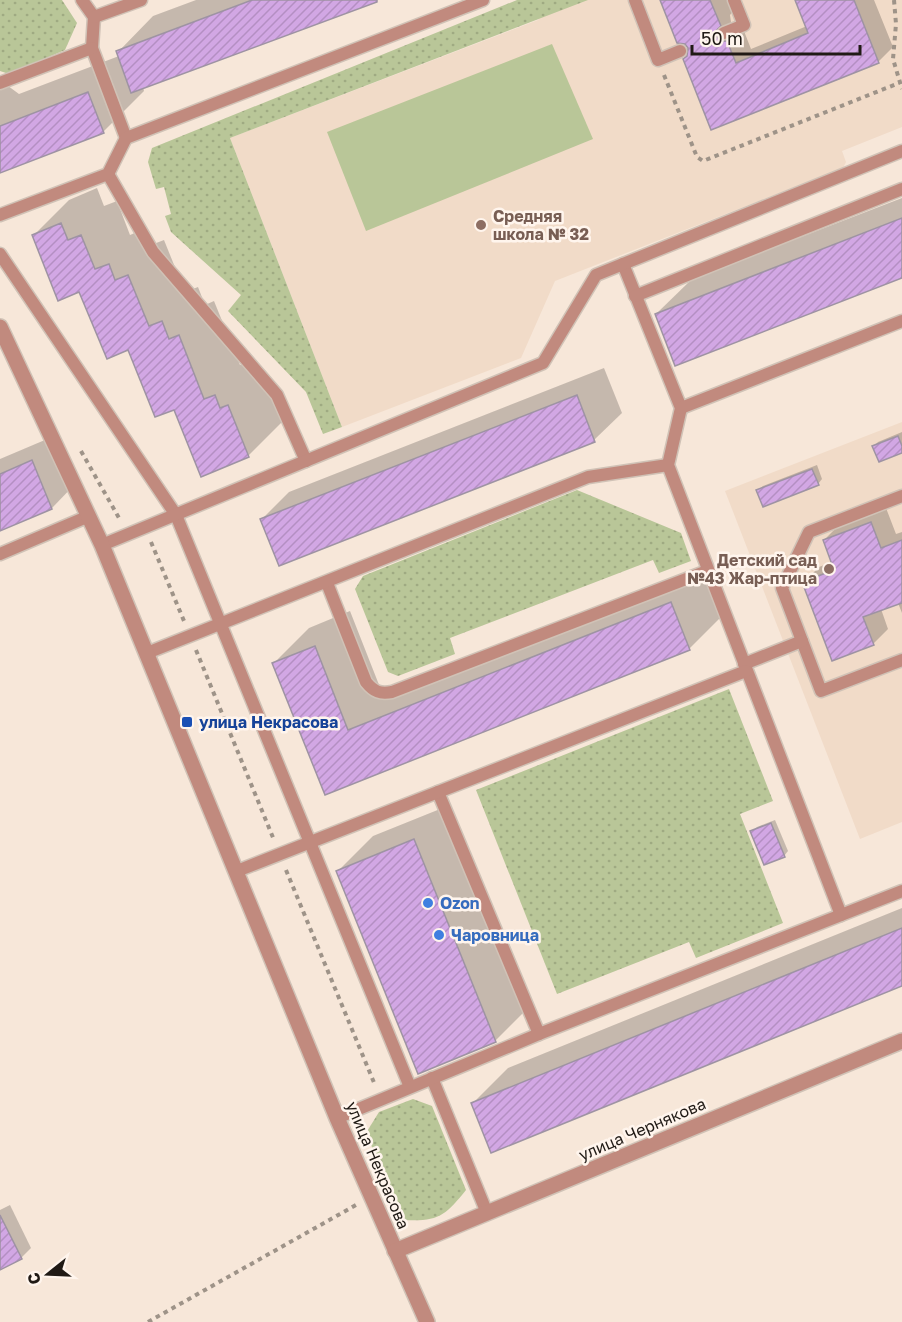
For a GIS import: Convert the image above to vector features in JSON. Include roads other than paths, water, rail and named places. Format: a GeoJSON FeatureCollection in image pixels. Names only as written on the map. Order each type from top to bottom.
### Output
{"type":"FeatureCollection","features":[{"type":"Feature","properties":{"kind":"street","name":"улица Некрасова"},"geometry":{"type":"LineString","coordinates":[[0,327],[102,545],[337,1118],[426,1322]]}},
{"type":"Feature","properties":{"kind":"street","name":"улица Чернякова"},"geometry":{"type":"LineString","coordinates":[[395,1251],[902,1041]]}},
{"type":"Feature","properties":{"kind":"lane"},"geometry":{"type":"LineString","coordinates":[[82,0],[94,16],[93,48],[126,138]]}},
{"type":"Feature","properties":{"kind":"lane"},"geometry":{"type":"LineString","coordinates":[[94,16],[141,0]]}},
{"type":"Feature","properties":{"kind":"lane"},"geometry":{"type":"LineString","coordinates":[[0,215],[108,174],[126,138],[483,0]]}},
{"type":"Feature","properties":{"kind":"lane"},"geometry":{"type":"LineString","coordinates":[[635,0],[658,60],[680,51]]}},
{"type":"Feature","properties":{"kind":"lane"},"geometry":{"type":"LineString","coordinates":[[724,33],[744,25],[734,0]]}},
{"type":"Feature","properties":{"kind":"lane"},"geometry":{"type":"LineString","coordinates":[[0,83],[93,48]]}},
{"type":"Feature","properties":{"kind":"lane"},"geometry":{"type":"LineString","coordinates":[[102,545],[543,363],[596,275],[902,151]]}},
{"type":"Feature","properties":{"kind":"lane"},"geometry":{"type":"LineString","coordinates":[[108,174],[153,252],[278,395],[306,461]]}},
{"type":"Feature","properties":{"kind":"lane"},"geometry":{"type":"LineString","coordinates":[[635,296],[902,189]]}},
{"type":"Feature","properties":{"kind":"lane"},"geometry":{"type":"LineString","coordinates":[[0,255],[176,514],[411,1087]]}},
{"type":"Feature","properties":{"kind":"lane"},"geometry":{"type":"LineString","coordinates":[[623,264],[681,408],[668,465],[841,915]]}},
{"type":"Feature","properties":{"kind":"lane"},"geometry":{"type":"LineString","coordinates":[[681,408],[902,321]]}},
{"type":"Feature","properties":{"kind":"lane"},"geometry":{"type":"LineString","coordinates":[[147,654],[588,477],[668,465]]}},
{"type":"Feature","properties":{"kind":"lane"},"geometry":{"type":"LineString","coordinates":[[902,496],[809,532],[782,588],[821,691],[902,660]]}},
{"type":"Feature","properties":{"kind":"lane"},"geometry":{"type":"LineString","coordinates":[[0,554],[89,516]]}},
{"type":"Feature","properties":{"kind":"lane"},"geometry":{"type":"LineString","coordinates":[[327,583],[366,682],[371,688],[385,693],[707,570]]}},
{"type":"Feature","properties":{"kind":"lane"},"geometry":{"type":"LineString","coordinates":[[237,872],[745,668],[802,640]]}},
{"type":"Feature","properties":{"kind":"lane"},"geometry":{"type":"LineString","coordinates":[[438,792],[539,1034]]}},
{"type":"Feature","properties":{"kind":"lane"},"geometry":{"type":"LineString","coordinates":[[337,1118],[539,1034],[902,891]]}},
{"type":"Feature","properties":{"kind":"lane"},"geometry":{"type":"LineString","coordinates":[[432,1078],[487,1213]]}},
{"type":"Feature","properties":{"kind":"place","name":"Средняя школа № 32"},"geometry":{"type":"Point","coordinates":[481,225]}},
{"type":"Feature","properties":{"kind":"place","name":"Детский сад №43 Жар-птица"},"geometry":{"type":"Point","coordinates":[829,569]}},
{"type":"Feature","properties":{"kind":"place","name":"улица Некрасова"},"geometry":{"type":"Point","coordinates":[187,722]}},
{"type":"Feature","properties":{"kind":"place","name":"Ozon"},"geometry":{"type":"Point","coordinates":[428,903]}},
{"type":"Feature","properties":{"kind":"place","name":"Чаровница"},"geometry":{"type":"Point","coordinates":[439,935]}}]}
